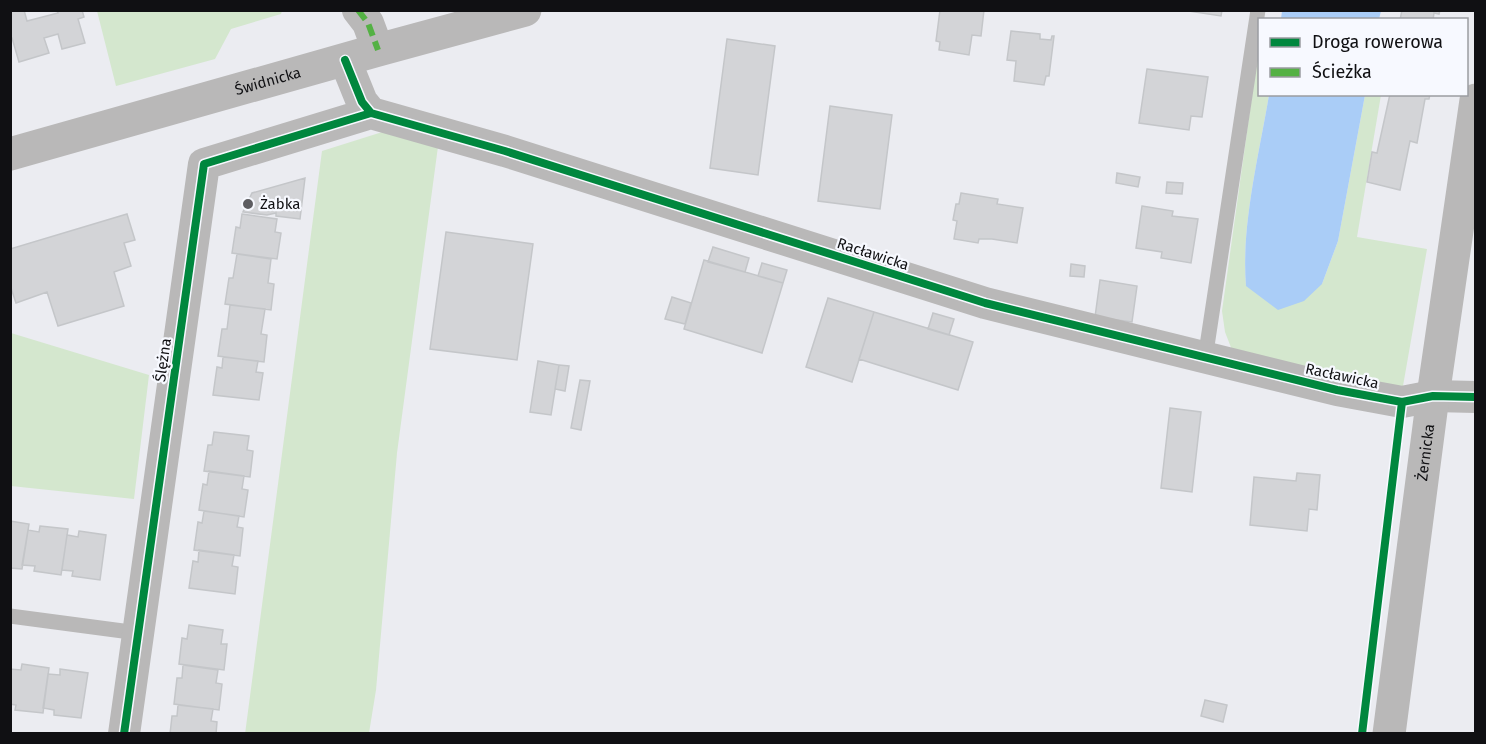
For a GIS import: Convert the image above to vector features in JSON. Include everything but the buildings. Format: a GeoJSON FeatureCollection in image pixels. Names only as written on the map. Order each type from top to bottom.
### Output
{"type":"FeatureCollection","features":[{"type":"Feature","properties":{"kind":"street"},"geometry":{"type":"LineString","coordinates":[[358,10],[368,23],[378,50]]}},
{"type":"Feature","properties":{"kind":"street","name":"Świdnicka"},"geometry":{"type":"LineString","coordinates":[[10,154],[525,10]]}},
{"type":"Feature","properties":{"kind":"street"},"geometry":{"type":"LineString","coordinates":[[345,60],[362,102],[371,113]]}},
{"type":"Feature","properties":{"kind":"street","name":"Żernicka"},"geometry":{"type":"LineString","coordinates":[[1389,734],[1432,396],[1476,100]]}},
{"type":"Feature","properties":{"kind":"street","name":"Racławicka"},"geometry":{"type":"LineString","coordinates":[[371,113],[505,151],[985,303],[1337,390],[1402,402],[1432,396],[1476,397]]}},
{"type":"Feature","properties":{"kind":"street","name":"Ślężna"},"geometry":{"type":"LineString","coordinates":[[124,734],[204,164],[371,113]]}},
{"type":"Feature","properties":{"kind":"lane"},"geometry":{"type":"LineString","coordinates":[[1205,359],[1258,10]]}},
{"type":"Feature","properties":{"kind":"lane"},"geometry":{"type":"LineString","coordinates":[[10,616],[138,633]]}},
{"type":"Feature","properties":{"kind":"green space"},"geometry":{"type":"Polygon","coordinates":[[[97,10],[282,11],[281,14],[231,29],[215,59],[116,86],[97,10]]]}},
{"type":"Feature","properties":{"kind":"green space"},"geometry":{"type":"Polygon","coordinates":[[[1258,53],[1258,96],[1269,96],[1248,215],[1246,286],[1322,284],[1338,241],[1365,96],[1381,96],[1357,237],[1427,249],[1403,386],[1391,390],[1232,350],[1225,332],[1222,311],[1258,53]]]}},
{"type":"Feature","properties":{"kind":"green space"},"geometry":{"type":"Polygon","coordinates":[[[395,128],[439,139],[397,453],[376,690],[369,733],[245,734],[322,151],[395,128]]]}},
{"type":"Feature","properties":{"kind":"green space"},"geometry":{"type":"Polygon","coordinates":[[[11,333],[149,375],[134,499],[11,486],[11,333]]]}},
{"type":"Feature","properties":{"kind":"water"},"geometry":{"type":"Polygon","coordinates":[[[1283,10],[1381,11],[1379,18],[1281,18],[1283,10]]]}},
{"type":"Feature","properties":{"kind":"water"},"geometry":{"type":"Polygon","coordinates":[[[1269,96],[1365,96],[1338,241],[1322,284],[1304,301],[1278,310],[1246,286],[1248,215],[1269,96]]]}},
{"type":"Feature","properties":{"kind":"marked path"},"geometry":{"type":"LineString","coordinates":[[358,10],[368,23],[378,50]]}},
{"type":"Feature","properties":{"kind":"cycle path"},"geometry":{"type":"LineString","coordinates":[[345,60],[362,102],[371,113],[505,151],[985,303],[1337,390],[1402,402],[1433,396],[1476,397]]}},
{"type":"Feature","properties":{"kind":"cycle path"},"geometry":{"type":"LineString","coordinates":[[124,734],[204,164],[371,113]]}},
{"type":"Feature","properties":{"kind":"cycle path"},"geometry":{"type":"LineString","coordinates":[[1362,734],[1402,402]]}},
{"type":"Feature","properties":{"kind":"place","name":"Żabka"},"geometry":{"type":"Point","coordinates":[248,204]}}]}
